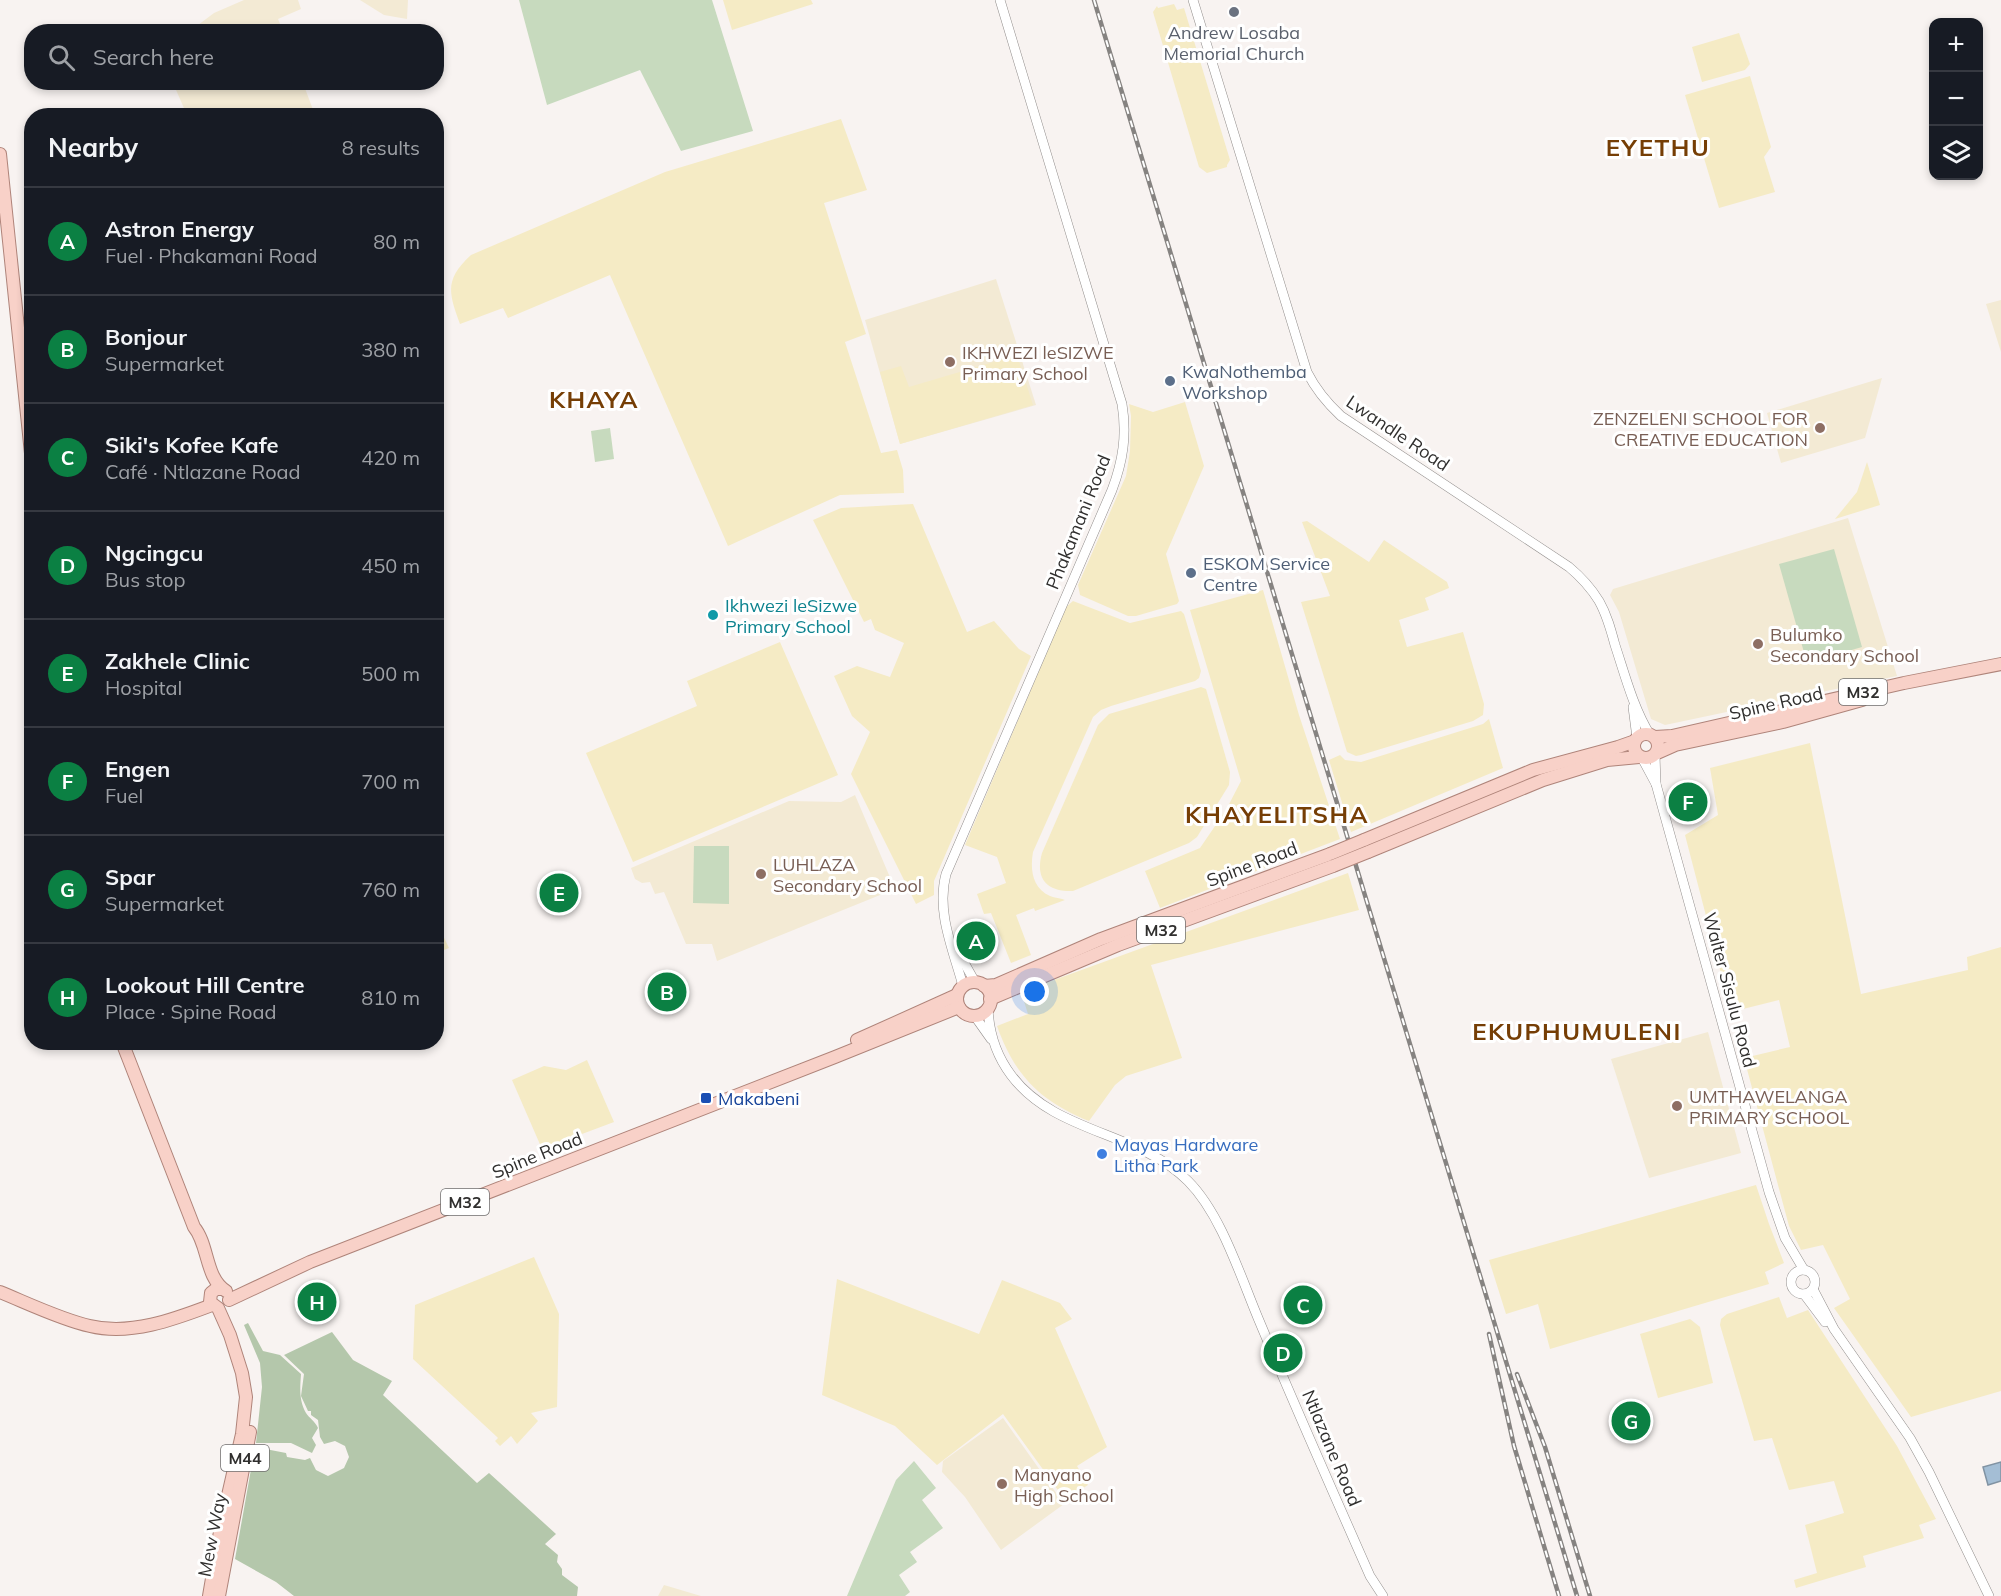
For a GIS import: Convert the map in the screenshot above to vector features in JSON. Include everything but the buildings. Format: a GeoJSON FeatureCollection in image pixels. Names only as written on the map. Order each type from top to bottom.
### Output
{"type":"FeatureCollection","features":[{"type":"Feature","properties":{"kind":"main road"},"geometry":{"type":"LineString","coordinates":[[0,154],[24,386]]}},
{"type":"Feature","properties":{"kind":"main road","name":"Spine Road"},"geometry":{"type":"LineString","coordinates":[[1366,846],[1527,772],[1636,739],[1643,734],[1672,736],[1904,683],[2001,664]]}},
{"type":"Feature","properties":{"kind":"main road","name":"Spine Road"},"geometry":{"type":"LineString","coordinates":[[974,1016],[982,1013],[989,1003],[1119,945],[1366,846],[1544,780],[1607,760],[1649,758],[1675,745],[1828,710],[1938,677]]}},
{"type":"Feature","properties":{"kind":"main road"},"geometry":{"type":"LineString","coordinates":[[1652,736],[1658,744],[1656,754]]}},
{"type":"Feature","properties":{"kind":"main road"},"geometry":{"type":"LineString","coordinates":[[1636,739],[1634,750],[1641,758]]}},
{"type":"Feature","properties":{"kind":"main road","name":"Spine Road"},"geometry":{"type":"LineString","coordinates":[[0,1292],[91,1327],[145,1326],[171,1320],[219,1298],[775,1079],[834,1050],[968,991],[996,985],[1101,939],[1332,860]]}},
{"type":"Feature","properties":{"kind":"main road"},"geometry":{"type":"LineString","coordinates":[[974,1016],[964,1012],[968,991],[988,990],[989,1003]]}},
{"type":"Feature","properties":{"kind":"main road","name":"Mew Way"},"geometry":{"type":"LineString","coordinates":[[125,1050],[194,1227],[201,1260],[243,1350],[251,1384],[250,1429],[220,1593]]}},
{"type":"Feature","properties":{"kind":"main road","name":"Mew Way"},"geometry":{"type":"LineString","coordinates":[[209,1596],[220,1526],[242,1434],[246,1397],[240,1366],[219,1298]]}},
{"type":"Feature","properties":{"kind":"main road"},"geometry":{"type":"LineString","coordinates":[[220,1593],[218,1576],[223,1538],[220,1526],[228,1521],[234,1489],[244,1465]]}},
{"type":"Feature","properties":{"kind":"street","name":"Phakamani Road"},"geometry":{"type":"LineString","coordinates":[[968,991],[941,901],[942,888],[946,874],[1112,490],[1121,464],[1125,437],[1122,404],[1000,0]]}},
{"type":"Feature","properties":{"kind":"street","name":"Lwandle Road"},"geometry":{"type":"LineString","coordinates":[[1193,0],[1305,365],[1316,388],[1341,416],[1569,567],[1581,578],[1604,609],[1630,690],[1641,719],[1652,736]]}},
{"type":"Feature","properties":{"kind":"street","name":"Lwandle Road"},"geometry":{"type":"LineString","coordinates":[[1630,690],[1636,739]]}},
{"type":"Feature","properties":{"kind":"street","name":"Walter Sisulu Road"},"geometry":{"type":"LineString","coordinates":[[1656,754],[1656,784]]}},
{"type":"Feature","properties":{"kind":"street","name":"Walter Sisulu Road"},"geometry":{"type":"LineString","coordinates":[[1641,758],[1656,784],[1768,1187],[1785,1238],[1800,1272]]}},
{"type":"Feature","properties":{"kind":"street","name":"Ntlazane Road"},"geometry":{"type":"LineString","coordinates":[[989,1003],[993,1041]]}},
{"type":"Feature","properties":{"kind":"street","name":"Ntlazane Road"},"geometry":{"type":"LineString","coordinates":[[974,1016],[993,1041],[1012,1077],[1035,1100],[1064,1118],[1161,1159],[1176,1170],[1203,1198],[1244,1285],[1370,1576],[1383,1596]]}},
{"type":"Feature","properties":{"kind":"street"},"geometry":{"type":"LineString","coordinates":[[1834,1329],[1826,1323],[1812,1303],[1793,1288],[1791,1280],[1800,1272],[1810,1272],[1815,1278],[1814,1289],[1834,1329],[1910,1438],[1989,1596]]}},
{"type":"Feature","properties":{"kind":"street"},"geometry":{"type":"LineString","coordinates":[[1803,1294],[1814,1289]]}},
{"type":"Feature","properties":{"kind":"shaded area"},"geometry":{"type":"Polygon","coordinates":[[[244,0],[298,0],[301,9],[278,19],[280,24],[199,24],[214,13],[244,0]]]}},
{"type":"Feature","properties":{"kind":"shaded area"},"geometry":{"type":"Polygon","coordinates":[[[360,0],[408,0],[407,19],[384,15],[360,0]]]}},
{"type":"Feature","properties":{"kind":"shaded area"},"geometry":{"type":"Polygon","coordinates":[[[176,90],[306,90],[312,108],[184,108],[176,90]]]}},
{"type":"Feature","properties":{"kind":"shaded area","name":"IKHWEZI leSIZWE Primary School"},"geometry":{"type":"Polygon","coordinates":[[[996,279],[1036,405],[900,444],[865,320],[996,279]]]}},
{"type":"Feature","properties":{"kind":"shaded area"},"geometry":{"type":"Polygon","coordinates":[[[2001,300],[2001,352],[1986,304],[2001,300]]]}},
{"type":"Feature","properties":{"kind":"shaded area","name":"ZENZELENI SCHOOL FOR CREATIVE EDUCATION"},"geometry":{"type":"Polygon","coordinates":[[[1882,378],[1865,438],[1781,463],[1767,413],[1882,378]]]}},
{"type":"Feature","properties":{"kind":"shaded area","name":"Bulumko Secondary School"},"geometry":{"type":"Polygon","coordinates":[[[1848,518],[1897,676],[1665,725],[1651,719],[1619,612],[1610,595],[1613,589],[1848,518]]]}},
{"type":"Feature","properties":{"kind":"shaded area","name":"LUHLAZA Secondary School"},"geometry":{"type":"Polygon","coordinates":[[[855,795],[895,889],[717,961],[712,944],[686,944],[664,892],[655,894],[650,882],[642,883],[635,879],[631,868],[789,801],[841,802],[855,795]]]}},
{"type":"Feature","properties":{"kind":"shaded area","name":"UMTHAWELANGA PRIMARY SCHOOL"},"geometry":{"type":"Polygon","coordinates":[[[1708,1032],[1741,1153],[1649,1178],[1611,1059],[1708,1032]]]}},
{"type":"Feature","properties":{"kind":"shaded area","name":"Manyano High School"},"geometry":{"type":"Polygon","coordinates":[[[1003,1418],[1064,1504],[1001,1550],[965,1497],[942,1472],[943,1461],[1003,1418]]]}},
{"type":"Feature","properties":{"kind":"shaded area"},"geometry":{"type":"Polygon","coordinates":[[[664,1585],[701,1596],[658,1596],[664,1585]]]}},
{"type":"Feature","properties":{"kind":"green space"},"geometry":{"type":"Polygon","coordinates":[[[519,0],[712,0],[753,131],[681,151],[640,70],[547,105],[519,0]]]}},
{"type":"Feature","properties":{"kind":"green space"},"geometry":{"type":"Polygon","coordinates":[[[610,428],[614,459],[595,462],[591,431],[610,428]]]}},
{"type":"Feature","properties":{"kind":"green space"},"geometry":{"type":"Polygon","coordinates":[[[1834,549],[1862,647],[1807,663],[1779,564],[1834,549]]]}},
{"type":"Feature","properties":{"kind":"green space"},"geometry":{"type":"Polygon","coordinates":[[[694,846],[729,846],[729,904],[693,903],[694,846]]]}},
{"type":"Feature","properties":{"kind":"green space"},"geometry":{"type":"Polygon","coordinates":[[[248,1323],[263,1351],[280,1355],[301,1374],[302,1404],[318,1428],[312,1438],[316,1445],[312,1453],[291,1443],[256,1443],[262,1387],[260,1363],[244,1325],[248,1323]]]}},
{"type":"Feature","properties":{"kind":"green space"},"geometry":{"type":"Polygon","coordinates":[[[332,1332],[353,1360],[392,1381],[383,1395],[477,1483],[489,1473],[556,1534],[545,1544],[558,1555],[557,1562],[562,1569],[562,1575],[578,1587],[577,1596],[294,1596],[276,1582],[235,1559],[255,1447],[286,1453],[287,1457],[305,1460],[310,1458],[316,1470],[328,1476],[344,1468],[349,1457],[345,1446],[335,1441],[324,1444],[320,1437],[318,1420],[311,1415],[311,1411],[308,1411],[301,1396],[304,1374],[284,1355],[332,1332]]]}},
{"type":"Feature","properties":{"kind":"green space"},"geometry":{"type":"Polygon","coordinates":[[[914,1461],[936,1488],[922,1500],[943,1528],[910,1552],[917,1562],[899,1575],[910,1592],[905,1596],[847,1596],[896,1480],[914,1461]]]}},
{"type":"Feature","properties":{"kind":"sand"},"geometry":{"type":"Polygon","coordinates":[[[723,0],[811,0],[813,4],[732,30],[723,0]]]}},
{"type":"Feature","properties":{"kind":"sand"},"geometry":{"type":"Polygon","coordinates":[[[1174,4],[1177,10],[1184,8],[1230,160],[1227,167],[1207,173],[1199,167],[1153,12],[1157,6],[1158,8],[1174,4]]]}},
{"type":"Feature","properties":{"kind":"sand"},"geometry":{"type":"Polygon","coordinates":[[[1739,33],[1750,64],[1745,70],[1702,82],[1692,47],[1739,33]]]}},
{"type":"Feature","properties":{"kind":"sand"},"geometry":{"type":"Polygon","coordinates":[[[1750,76],[1771,147],[1764,157],[1775,192],[1719,208],[1685,95],[1750,76]]]}},
{"type":"Feature","properties":{"kind":"sand"},"geometry":{"type":"Polygon","coordinates":[[[841,119],[867,190],[824,203],[866,334],[845,342],[881,453],[897,450],[903,470],[904,493],[840,495],[728,546],[610,275],[508,318],[503,308],[460,324],[453,303],[451,286],[457,271],[471,255],[665,172],[841,119]]]}},
{"type":"Feature","properties":{"kind":"sand"},"geometry":{"type":"Polygon","coordinates":[[[1017,355],[1033,405],[900,444],[880,372],[901,366],[909,387],[1017,355]]]}},
{"type":"Feature","properties":{"kind":"sand"},"geometry":{"type":"Polygon","coordinates":[[[1185,402],[1204,466],[1166,554],[1179,601],[1177,604],[1136,616],[1128,616],[1080,595],[1078,585],[1126,476],[1130,451],[1129,404],[1153,412],[1185,402]]]}},
{"type":"Feature","properties":{"kind":"sand"},"geometry":{"type":"Polygon","coordinates":[[[1867,462],[1880,505],[1835,519],[1857,492],[1867,462]]]}},
{"type":"Feature","properties":{"kind":"sand"},"geometry":{"type":"Polygon","coordinates":[[[913,504],[967,632],[994,621],[1019,649],[1031,656],[934,881],[934,895],[916,904],[851,774],[870,732],[852,716],[834,676],[857,666],[890,677],[904,643],[875,630],[871,619],[864,622],[813,520],[841,508],[913,504]]]}},
{"type":"Feature","properties":{"kind":"sand"},"geometry":{"type":"Polygon","coordinates":[[[1307,521],[1369,562],[1384,540],[1447,582],[1449,588],[1425,598],[1429,610],[1399,620],[1407,647],[1463,632],[1484,704],[1483,715],[1473,721],[1361,755],[1356,756],[1347,752],[1301,602],[1330,596],[1302,522],[1307,521]]]}},
{"type":"Feature","properties":{"kind":"sand"},"geometry":{"type":"Polygon","coordinates":[[[1263,590],[1299,715],[1340,839],[1160,908],[1145,871],[1200,848],[1226,810],[1241,781],[1190,610],[1263,590]]]}},
{"type":"Feature","properties":{"kind":"sand"},"geometry":{"type":"Polygon","coordinates":[[[1073,601],[1130,623],[1181,611],[1184,614],[1201,671],[1199,678],[1195,681],[1111,706],[1101,710],[1093,717],[1033,852],[1032,871],[1039,888],[1050,896],[1065,900],[1016,915],[1031,955],[1011,963],[991,913],[984,914],[977,894],[1006,883],[997,857],[965,845],[1066,607],[1073,601]]]}},
{"type":"Feature","properties":{"kind":"sand"},"geometry":{"type":"Polygon","coordinates":[[[780,642],[838,775],[633,862],[586,753],[697,706],[687,681],[780,642]]]}},
{"type":"Feature","properties":{"kind":"sand"},"geometry":{"type":"Polygon","coordinates":[[[1201,687],[1206,689],[1230,772],[1229,785],[1197,837],[1189,843],[1073,891],[1064,891],[1049,886],[1040,870],[1042,853],[1098,725],[1109,714],[1201,687]]]}},
{"type":"Feature","properties":{"kind":"sand"},"geometry":{"type":"Polygon","coordinates":[[[1489,719],[1503,768],[1351,832],[1329,760],[1340,755],[1345,760],[1361,762],[1483,724],[1489,719]]]}},
{"type":"Feature","properties":{"kind":"sand"},"geometry":{"type":"Polygon","coordinates":[[[1810,743],[1861,994],[1968,970],[1967,957],[2001,947],[2001,1391],[1911,1417],[1834,1308],[1850,1299],[1823,1245],[1801,1250],[1789,1226],[1744,1058],[1790,1047],[1779,1000],[1731,1012],[1685,835],[1718,815],[1710,768],[1810,743]]]}},
{"type":"Feature","properties":{"kind":"sand"},"geometry":{"type":"Polygon","coordinates":[[[1348,873],[1359,910],[1151,965],[1182,1058],[1126,1076],[1115,1085],[1089,1121],[1056,1105],[1031,1085],[1004,1044],[997,1026],[1028,1014],[1021,992],[1348,873]]]}},
{"type":"Feature","properties":{"kind":"sand"},"geometry":{"type":"Polygon","coordinates":[[[444,938],[449,948],[444,950],[444,938]]]}},
{"type":"Feature","properties":{"kind":"sand"},"geometry":{"type":"Polygon","coordinates":[[[587,1060],[614,1122],[542,1149],[512,1080],[544,1066],[566,1070],[587,1060]]]}},
{"type":"Feature","properties":{"kind":"sand"},"geometry":{"type":"Polygon","coordinates":[[[1756,1185],[1784,1263],[1765,1272],[1769,1284],[1550,1349],[1538,1304],[1506,1314],[1489,1260],[1756,1185]]]}},
{"type":"Feature","properties":{"kind":"sand"},"geometry":{"type":"Polygon","coordinates":[[[534,1257],[559,1314],[557,1407],[531,1413],[538,1421],[517,1444],[511,1436],[500,1446],[495,1441],[498,1438],[413,1359],[415,1305],[534,1257]]]}},
{"type":"Feature","properties":{"kind":"sand"},"geometry":{"type":"Polygon","coordinates":[[[837,1279],[979,1334],[1002,1280],[1060,1303],[1072,1319],[1055,1328],[1107,1447],[1077,1466],[1088,1485],[1065,1500],[1003,1414],[937,1465],[895,1426],[822,1395],[837,1279]]]}},
{"type":"Feature","properties":{"kind":"sand"},"geometry":{"type":"Polygon","coordinates":[[[1779,1297],[1787,1318],[1808,1310],[1897,1446],[1936,1519],[1919,1525],[1924,1538],[1863,1556],[1866,1567],[1796,1588],[1794,1580],[1817,1573],[1805,1525],[1844,1513],[1834,1481],[1789,1490],[1772,1438],[1754,1441],[1720,1325],[1721,1319],[1727,1314],[1779,1297]]]}},
{"type":"Feature","properties":{"kind":"sand"},"geometry":{"type":"Polygon","coordinates":[[[1690,1319],[1700,1327],[1713,1383],[1658,1398],[1640,1334],[1690,1319]]]}},
{"type":"Feature","properties":{"kind":"water"},"geometry":{"type":"Polygon","coordinates":[[[2001,1462],[2001,1481],[1988,1485],[1983,1467],[2001,1462]]]}},
{"type":"Feature","properties":{"kind":"railway"},"geometry":{"type":"LineString","coordinates":[[1094,0],[1577,1596]]}},
{"type":"Feature","properties":{"kind":"railway"},"geometry":{"type":"LineString","coordinates":[[1489,1334],[1514,1446],[1559,1596]]}},
{"type":"Feature","properties":{"kind":"railway"},"geometry":{"type":"LineString","coordinates":[[1517,1374],[1545,1447],[1590,1596]]}},
{"type":"Feature","properties":{"kind":"place","name":"Andrew Losaba Memorial Church"},"geometry":{"type":"Point","coordinates":[1234,12]}},
{"type":"Feature","properties":{"kind":"place","name":"IKHWEZI leSIZWE Primary School"},"geometry":{"type":"Point","coordinates":[950,362]}},
{"type":"Feature","properties":{"kind":"place","name":"KwaNothemba Workshop"},"geometry":{"type":"Point","coordinates":[1170,381]}},
{"type":"Feature","properties":{"kind":"place","name":"ZENZELENI SCHOOL FOR CREATIVE EDUCATION"},"geometry":{"type":"Point","coordinates":[1820,428]}},
{"type":"Feature","properties":{"kind":"place","name":"ESKOM Service Centre"},"geometry":{"type":"Point","coordinates":[1191,573]}},
{"type":"Feature","properties":{"kind":"place","name":"Ikhwezi leSizwe Primary School"},"geometry":{"type":"Point","coordinates":[713,615]}},
{"type":"Feature","properties":{"kind":"place","name":"Bulumko Secondary School"},"geometry":{"type":"Point","coordinates":[1758,644]}},
{"type":"Feature","properties":{"kind":"place","name":"Engen"},"geometry":{"type":"Point","coordinates":[1688,802]}},
{"type":"Feature","properties":{"kind":"place","name":"LUHLAZA Secondary School"},"geometry":{"type":"Point","coordinates":[761,874]}},
{"type":"Feature","properties":{"kind":"place","name":"Zakhele Clinic"},"geometry":{"type":"Point","coordinates":[559,893]}},
{"type":"Feature","properties":{"kind":"place","name":"Astron Energy"},"geometry":{"type":"Point","coordinates":[976,941]}},
{"type":"Feature","properties":{"kind":"place","name":"Bonjour"},"geometry":{"type":"Point","coordinates":[667,992]}},
{"type":"Feature","properties":{"kind":"place","name":"Makabeni"},"geometry":{"type":"Point","coordinates":[706,1098]}},
{"type":"Feature","properties":{"kind":"place","name":"UMTHAWELANGA PRIMARY SCHOOL"},"geometry":{"type":"Point","coordinates":[1677,1106]}},
{"type":"Feature","properties":{"kind":"place","name":"Mayas Hardware Litha Park"},"geometry":{"type":"Point","coordinates":[1102,1154]}},
{"type":"Feature","properties":{"kind":"place","name":"Lookout Hill Centre"},"geometry":{"type":"Point","coordinates":[317,1302]}},
{"type":"Feature","properties":{"kind":"place","name":"Siki's Kofee Kafe"},"geometry":{"type":"Point","coordinates":[1303,1305]}},
{"type":"Feature","properties":{"kind":"place","name":"Ngcingcu"},"geometry":{"type":"Point","coordinates":[1283,1353]}},
{"type":"Feature","properties":{"kind":"place","name":"Spar"},"geometry":{"type":"Point","coordinates":[1631,1421]}},
{"type":"Feature","properties":{"kind":"place","name":"Manyano High School"},"geometry":{"type":"Point","coordinates":[1002,1484]}},
{"type":"Feature","properties":{"kind":"district","name":"EYETHU"},"geometry":{"type":"Point","coordinates":[1658,147]}},
{"type":"Feature","properties":{"kind":"district","name":"KHAYA"},"geometry":{"type":"Point","coordinates":[594,399]}},
{"type":"Feature","properties":{"kind":"district","name":"KHAYELITSHA"},"geometry":{"type":"Point","coordinates":[1277,814]}},
{"type":"Feature","properties":{"kind":"district","name":"EKUPHUMULENI"},"geometry":{"type":"Point","coordinates":[1577,1031]}}]}
